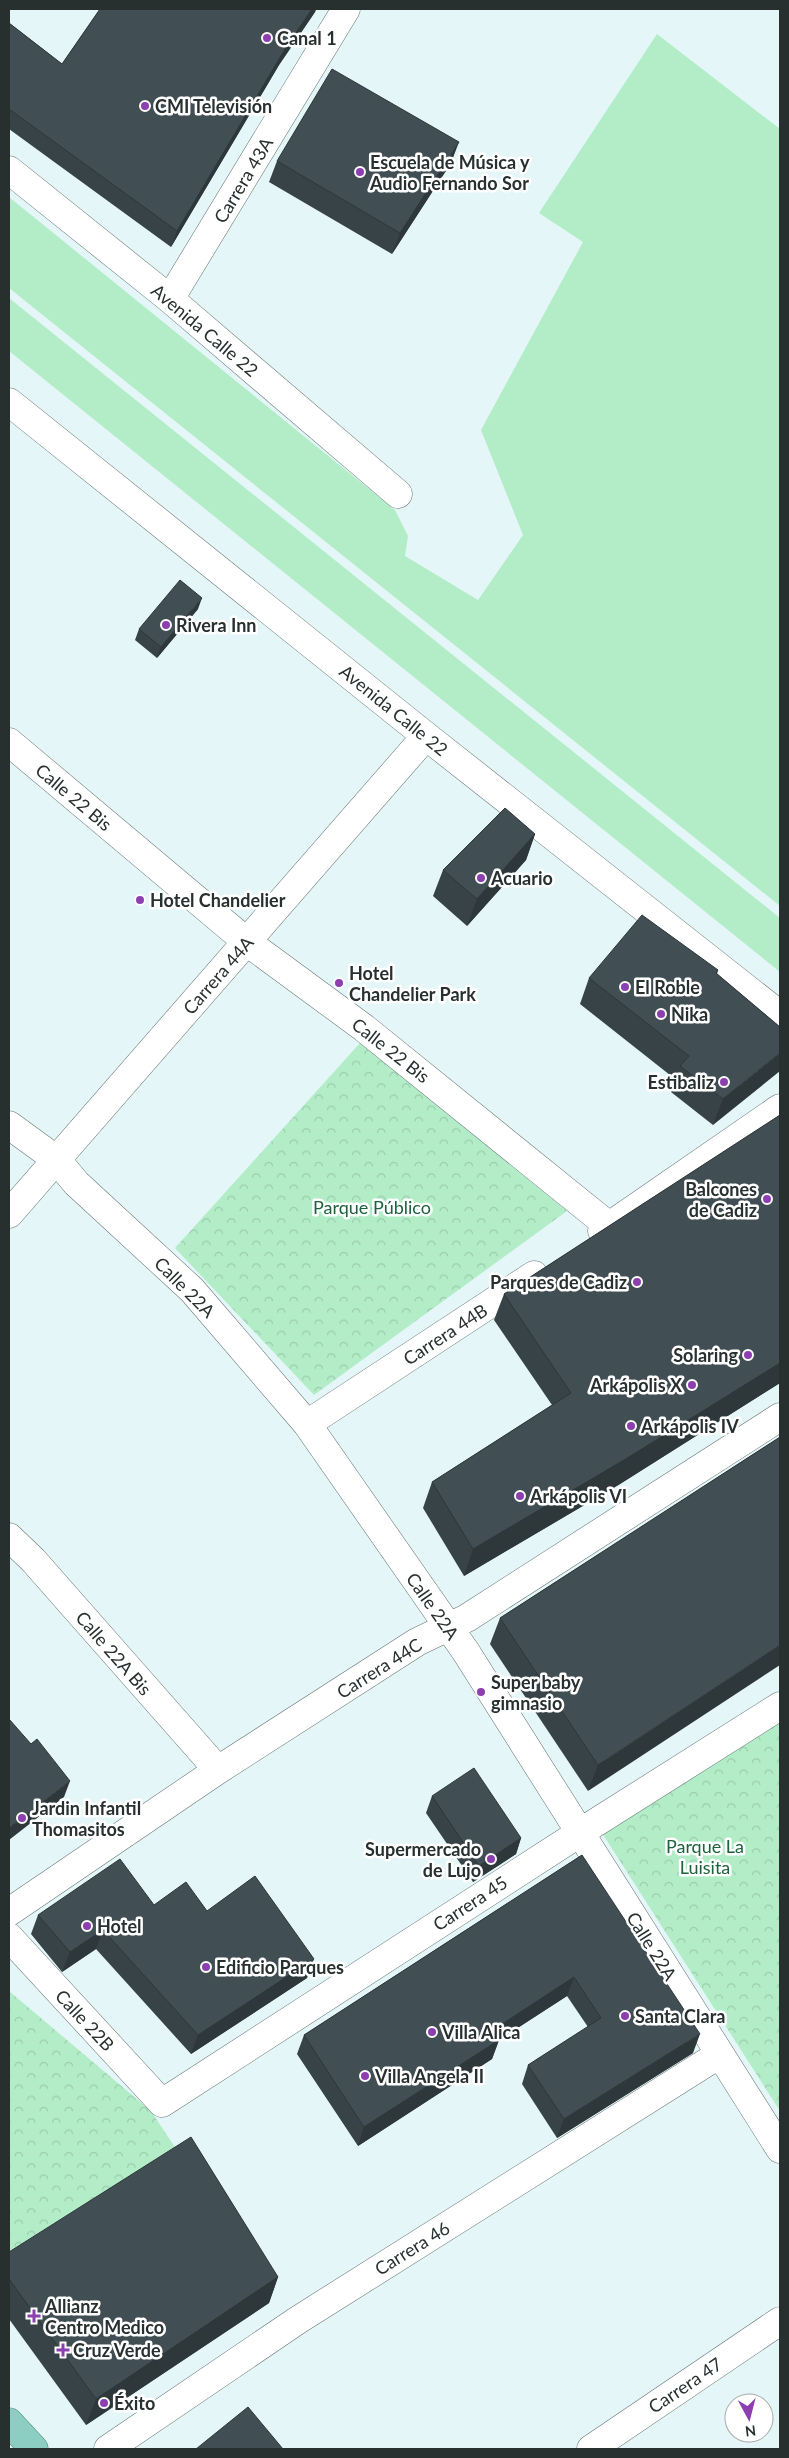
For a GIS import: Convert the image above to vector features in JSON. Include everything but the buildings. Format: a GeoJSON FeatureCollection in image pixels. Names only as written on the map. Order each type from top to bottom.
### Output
{"type":"FeatureCollection","features":[{"type":"Feature","properties":{"kind":"main road"},"geometry":{"type":"LineString","coordinates":[[9,2422],[34,2449]]}},
{"type":"Feature","properties":{"kind":"street","name":"Carrera 43A"},"geometry":{"type":"LineString","coordinates":[[170,299],[346,9]]}},
{"type":"Feature","properties":{"kind":"street","name":"Avenida Calle 22"},"geometry":{"type":"LineString","coordinates":[[9,170],[170,299],[398,494]]}},
{"type":"Feature","properties":{"kind":"street","name":"Avenida Calle 22"},"geometry":{"type":"LineString","coordinates":[[9,402],[780,1016]]}},
{"type":"Feature","properties":{"kind":"street","name":"Carrera 44A"},"geometry":{"type":"LineString","coordinates":[[9,1214],[426,736]]}},
{"type":"Feature","properties":{"kind":"street","name":"Calle 22 Bis"},"geometry":{"type":"LineString","coordinates":[[9,742],[247,942],[364,1028],[609,1226]]}},
{"type":"Feature","properties":{"kind":"street"},"geometry":{"type":"LineString","coordinates":[[584,1243],[780,1108]]}},
{"type":"Feature","properties":{"kind":"street","name":"Calle 22A"},"geometry":{"type":"LineString","coordinates":[[9,1125],[57,1160],[76,1183],[192,1290],[308,1424],[447,1628],[466,1652],[780,2149]]}},
{"type":"Feature","properties":{"kind":"street","name":"Carrera 44B"},"geometry":{"type":"LineString","coordinates":[[308,1424],[551,1264]]}},
{"type":"Feature","properties":{"kind":"street","name":"Carrera 44C"},"geometry":{"type":"LineString","coordinates":[[9,1912],[218,1770],[417,1642],[447,1628],[780,1417]]}},
{"type":"Feature","properties":{"kind":"street","name":"Calle 22A Bis"},"geometry":{"type":"LineString","coordinates":[[9,1537],[33,1560],[218,1770]]}},
{"type":"Feature","properties":{"kind":"street","name":"Carrera 45"},"geometry":{"type":"LineString","coordinates":[[162,2103],[580,1832],[780,1706]]}},
{"type":"Feature","properties":{"kind":"street","name":"Calle 22B"},"geometry":{"type":"LineString","coordinates":[[9,1937],[162,2103]]}},
{"type":"Feature","properties":{"kind":"street","name":"Carrera 46"},"geometry":{"type":"LineString","coordinates":[[108,2449],[298,2320],[720,2054]]}},
{"type":"Feature","properties":{"kind":"street","name":"Carrera 47"},"geometry":{"type":"LineString","coordinates":[[591,2449],[780,2321]]}},
{"type":"Feature","properties":{"kind":"green space"},"geometry":{"type":"Polygon","coordinates":[[[657,34],[780,129],[780,906],[9,288],[9,197],[395,510],[408,536],[405,556],[478,600],[523,535],[481,430],[583,242],[539,213],[657,34]]]}},
{"type":"Feature","properties":{"kind":"green space"},"geometry":{"type":"Polygon","coordinates":[[[9,298],[780,918],[780,972],[9,351],[9,298]]]}},
{"type":"Feature","properties":{"kind":"green space","name":"Parque Público"},"geometry":{"type":"Polygon","coordinates":[[[360,1043],[567,1211],[314,1395],[175,1248],[360,1043]]]}},
{"type":"Feature","properties":{"kind":"green space","name":"Parque La Luisita"},"geometry":{"type":"Polygon","coordinates":[[[780,1722],[780,2111],[602,1833],[780,1722]]]}},
{"type":"Feature","properties":{"kind":"green space"},"geometry":{"type":"Polygon","coordinates":[[[9,1991],[151,2111],[184,2161],[9,2272],[9,1991]]]}},
{"type":"Feature","properties":{"kind":"place","name":"Canal 1"},"geometry":{"type":"Point","coordinates":[267,38]}},
{"type":"Feature","properties":{"kind":"place","name":"CMI Televisión"},"geometry":{"type":"Point","coordinates":[145,106]}},
{"type":"Feature","properties":{"kind":"place","name":"Escuela de Música y Audio Fernando Sor"},"geometry":{"type":"Point","coordinates":[360,172]}},
{"type":"Feature","properties":{"kind":"place","name":"Rivera Inn"},"geometry":{"type":"Point","coordinates":[166,625]}},
{"type":"Feature","properties":{"kind":"place","name":"Acuario"},"geometry":{"type":"Point","coordinates":[481,878]}},
{"type":"Feature","properties":{"kind":"place","name":"Hotel Chandelier"},"geometry":{"type":"Point","coordinates":[140,900]}},
{"type":"Feature","properties":{"kind":"place","name":"Hotel Chandelier Park"},"geometry":{"type":"Point","coordinates":[339,983]}},
{"type":"Feature","properties":{"kind":"place","name":"El Roble"},"geometry":{"type":"Point","coordinates":[625,987]}},
{"type":"Feature","properties":{"kind":"place","name":"Nika"},"geometry":{"type":"Point","coordinates":[661,1014]}},
{"type":"Feature","properties":{"kind":"place","name":"Estibaliz"},"geometry":{"type":"Point","coordinates":[724,1082]}},
{"type":"Feature","properties":{"kind":"place","name":"Balcones de Cadiz"},"geometry":{"type":"Point","coordinates":[767,1199]}},
{"type":"Feature","properties":{"kind":"place","name":"Parques de Cadiz"},"geometry":{"type":"Point","coordinates":[637,1282]}},
{"type":"Feature","properties":{"kind":"place","name":"Solaring"},"geometry":{"type":"Point","coordinates":[748,1355]}},
{"type":"Feature","properties":{"kind":"place","name":"Arkápolis X"},"geometry":{"type":"Point","coordinates":[692,1385]}},
{"type":"Feature","properties":{"kind":"place","name":"Arkápolis IV"},"geometry":{"type":"Point","coordinates":[631,1426]}},
{"type":"Feature","properties":{"kind":"place","name":"Arkápolis VI"},"geometry":{"type":"Point","coordinates":[520,1496]}},
{"type":"Feature","properties":{"kind":"place","name":"Super baby gimnasio"},"geometry":{"type":"Point","coordinates":[481,1692]}},
{"type":"Feature","properties":{"kind":"place","name":"Jardin Infantil Thomasitos"},"geometry":{"type":"Point","coordinates":[22,1818]}},
{"type":"Feature","properties":{"kind":"place","name":"Supermercado de Lujo"},"geometry":{"type":"Point","coordinates":[491,1859]}},
{"type":"Feature","properties":{"kind":"place","name":"Hotel"},"geometry":{"type":"Point","coordinates":[87,1926]}},
{"type":"Feature","properties":{"kind":"place","name":"Edificio Parques"},"geometry":{"type":"Point","coordinates":[206,1967]}},
{"type":"Feature","properties":{"kind":"place","name":"Santa Clara"},"geometry":{"type":"Point","coordinates":[625,2016]}},
{"type":"Feature","properties":{"kind":"place","name":"Villa Alica"},"geometry":{"type":"Point","coordinates":[432,2032]}},
{"type":"Feature","properties":{"kind":"place","name":"Villa Angela II"},"geometry":{"type":"Point","coordinates":[365,2076]}},
{"type":"Feature","properties":{"kind":"place","name":"Allianz Centro Medico"},"geometry":{"type":"Point","coordinates":[34,2316]}},
{"type":"Feature","properties":{"kind":"place","name":"Cruz Verde"},"geometry":{"type":"Point","coordinates":[63,2350]}},
{"type":"Feature","properties":{"kind":"place","name":"Éxito"},"geometry":{"type":"Point","coordinates":[104,2403]}}]}
